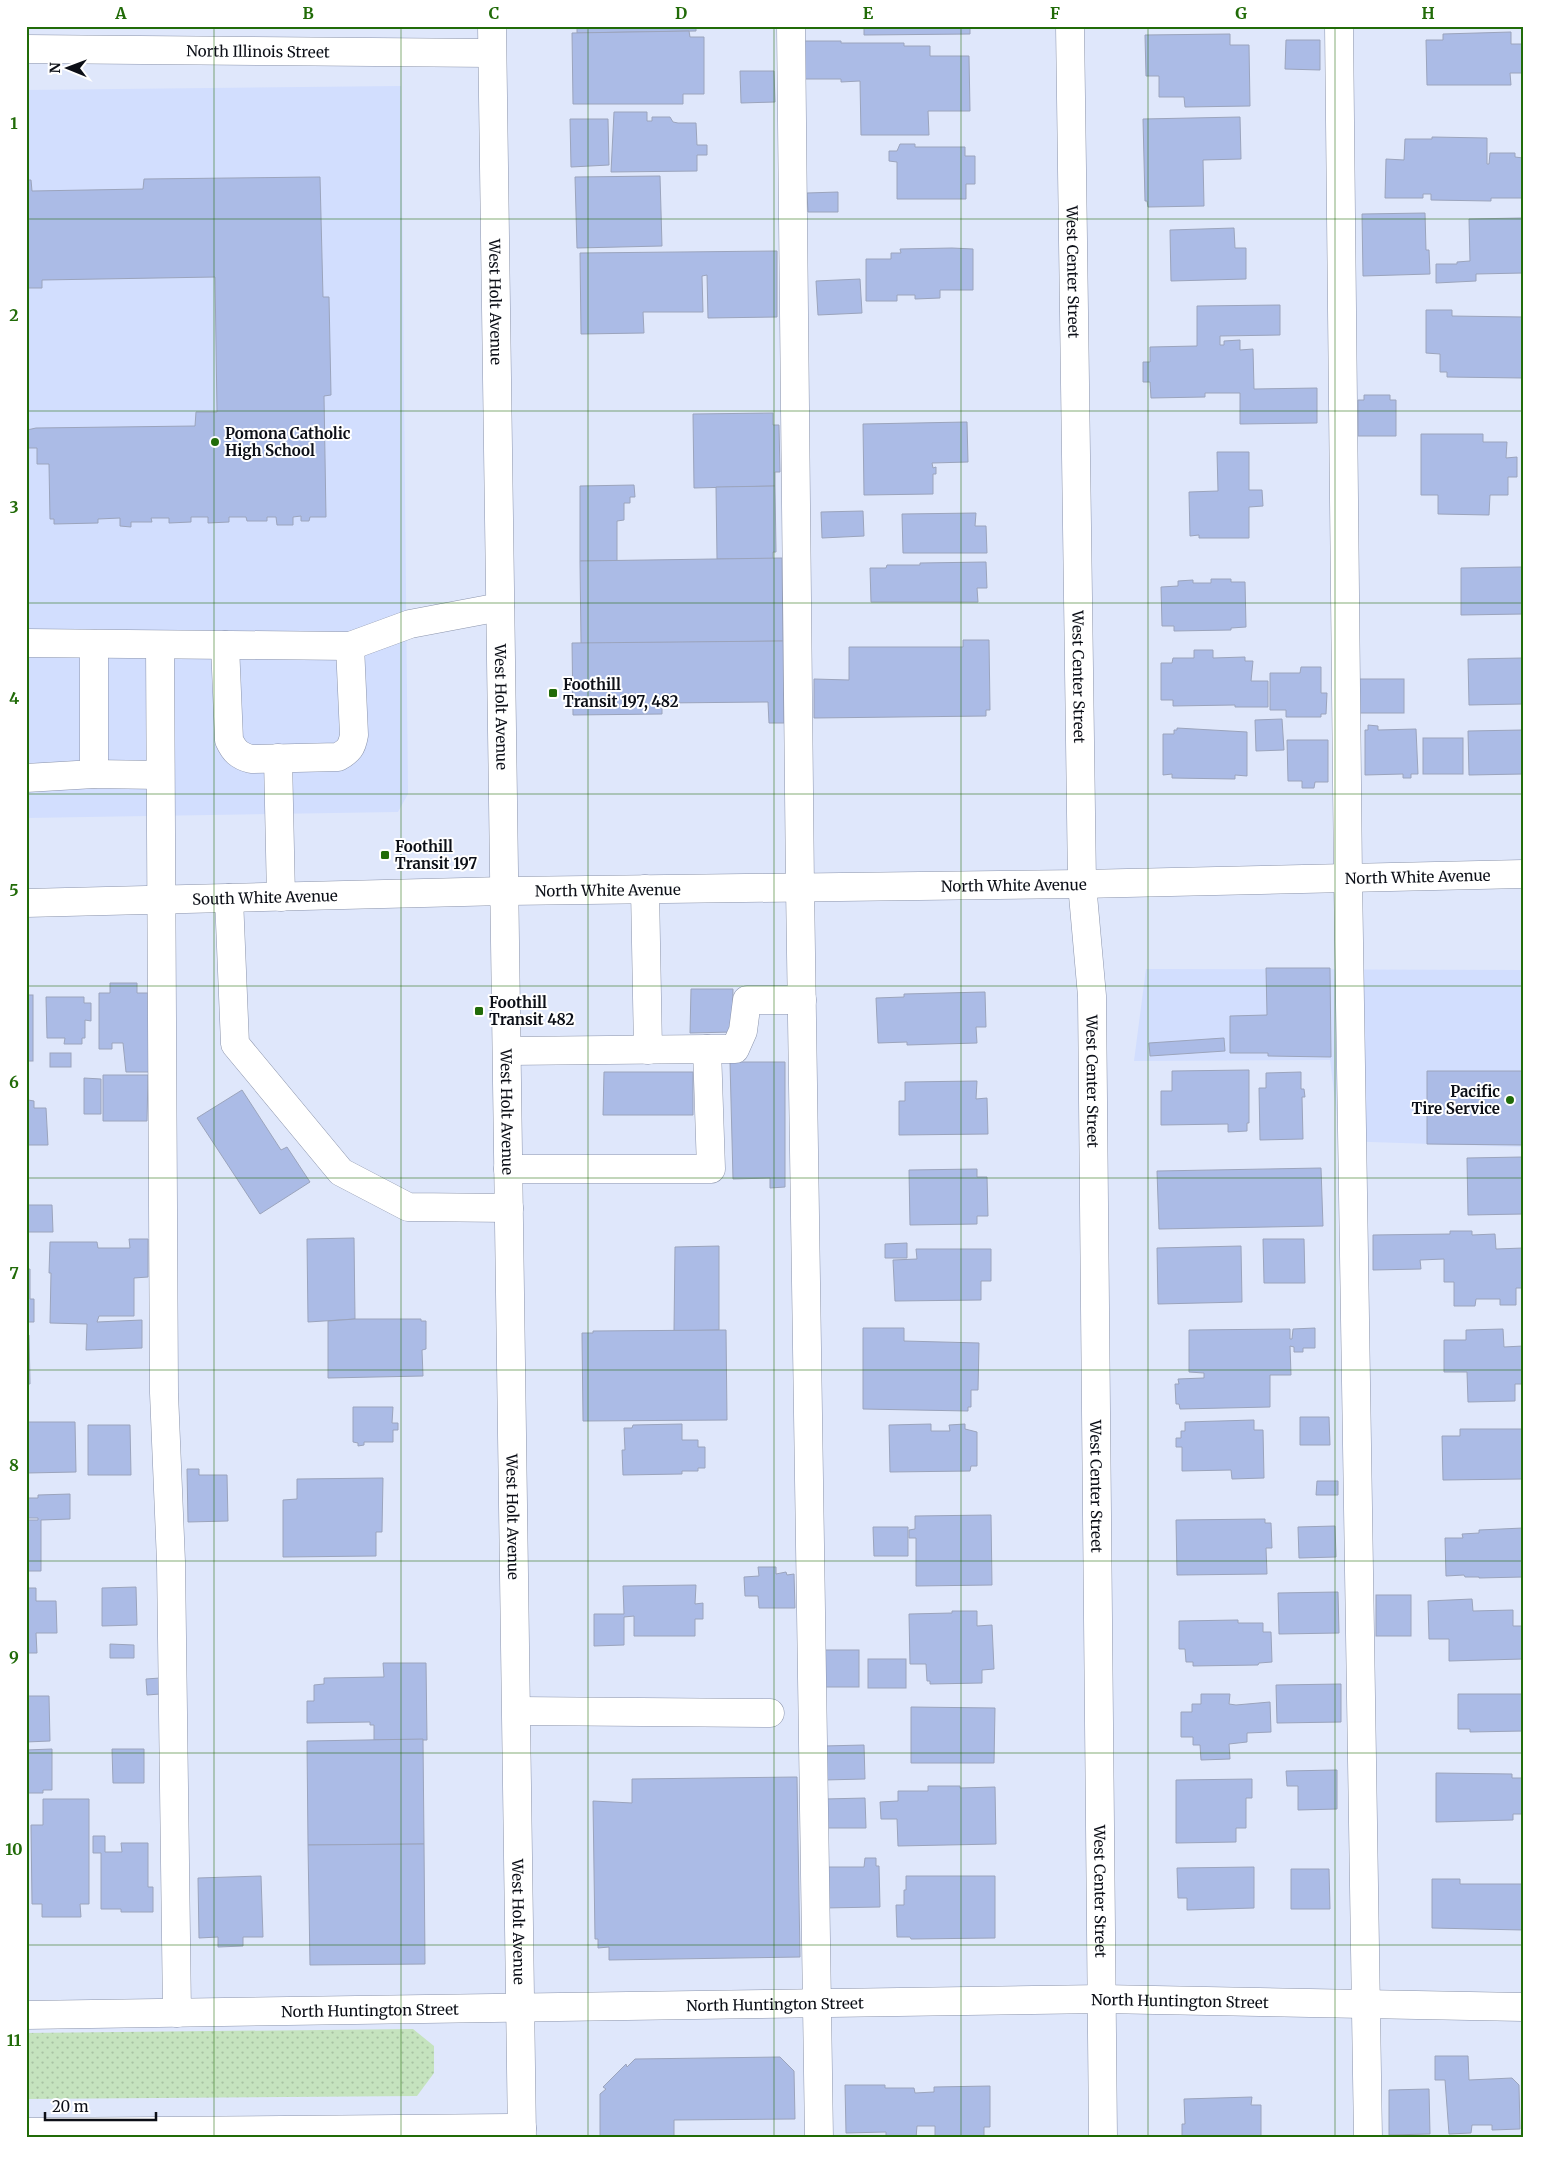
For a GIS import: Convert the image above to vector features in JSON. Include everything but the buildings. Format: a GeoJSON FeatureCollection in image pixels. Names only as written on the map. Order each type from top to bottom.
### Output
{"type":"FeatureCollection","features":[{"type":"Feature","properties":{"kind":"street","name":"West Holt Avenue"},"geometry":{"type":"LineString","coordinates":[[492,26],[522,2133]]}},
{"type":"Feature","properties":{"kind":"street"},"geometry":{"type":"LineString","coordinates":[[791,26],[800,887],[819,2138]]}},
{"type":"Feature","properties":{"kind":"street","name":"West Center Street"},"geometry":{"type":"LineString","coordinates":[[1070,26],[1082,884],[1092,996],[1103,2138]]}},
{"type":"Feature","properties":{"kind":"street"},"geometry":{"type":"LineString","coordinates":[[1339,26],[1348,878],[1368,2138]]}},
{"type":"Feature","properties":{"kind":"street","name":"North Illinois Street"},"geometry":{"type":"LineString","coordinates":[[26,49],[491,54]]}},
{"type":"Feature","properties":{"kind":"street"},"geometry":{"type":"LineString","coordinates":[[26,644],[350,646],[410,624],[500,607]]}},
{"type":"Feature","properties":{"kind":"street"},"geometry":{"type":"LineString","coordinates":[[94,644],[94,774]]}},
{"type":"Feature","properties":{"kind":"street"},"geometry":{"type":"LineString","coordinates":[[160,645],[164,1394],[171,1562],[178,2013]]}},
{"type":"Feature","properties":{"kind":"street"},"geometry":{"type":"LineString","coordinates":[[225,645],[229,740],[234,750],[242,757],[278,758],[338,757],[347,752],[352,745],[354,735],[350,646]]}},
{"type":"Feature","properties":{"kind":"street"},"geometry":{"type":"LineString","coordinates":[[278,758],[281,897]]}},
{"type":"Feature","properties":{"kind":"street"},"geometry":{"type":"LineString","coordinates":[[26,778],[94,774],[160,775]]}},
{"type":"Feature","properties":{"kind":"street","name":"North White Avenue"},"geometry":{"type":"LineString","coordinates":[[504,891],[1082,884],[1523,874]]}},
{"type":"Feature","properties":{"kind":"street"},"geometry":{"type":"LineString","coordinates":[[645,889],[648,1050]]}},
{"type":"Feature","properties":{"kind":"street","name":"South White Avenue"},"geometry":{"type":"LineString","coordinates":[[26,903],[504,891]]}},
{"type":"Feature","properties":{"kind":"street"},"geometry":{"type":"LineString","coordinates":[[229,898],[235,1044],[341,1172],[408,1206],[509,1208]]}},
{"type":"Feature","properties":{"kind":"street"},"geometry":{"type":"LineString","coordinates":[[507,1051],[735,1049],[743,1031],[747,1000],[802,1000]]}},
{"type":"Feature","properties":{"kind":"street"},"geometry":{"type":"LineString","coordinates":[[508,1169],[711,1169],[707,1049]]}},
{"type":"Feature","properties":{"kind":"street"},"geometry":{"type":"LineString","coordinates":[[517,1711],[770,1713]]}},
{"type":"Feature","properties":{"kind":"street","name":"North Huntington Street"},"geometry":{"type":"LineString","coordinates":[[26,2015],[1102,1999],[1523,2007]]}},
{"type":"Feature","properties":{"kind":"street"},"geometry":{"type":"LineString","coordinates":[[26,2132],[188,2134],[522,2133]]}},
{"type":"Feature","properties":{"kind":"shaded area","name":"Pomona Catholic High School"},"geometry":{"type":"Polygon","coordinates":[[[401,86],[408,794],[398,812],[26,818],[26,90],[401,86]]]}},
{"type":"Feature","properties":{"kind":"shaded area"},"geometry":{"type":"Polygon","coordinates":[[[1146,969],[1523,970],[1523,1147],[1340,1141],[1330,1060],[1134,1061],[1146,969]]]}},
{"type":"Feature","properties":{"kind":"green space"},"geometry":{"type":"Polygon","coordinates":[[[413,2029],[434,2046],[434,2073],[417,2096],[26,2099],[26,2033],[413,2029]]]}},
{"type":"Feature","properties":{"kind":"place","name":"Pomona Catholic High School"},"geometry":{"type":"Point","coordinates":[215,442]}},
{"type":"Feature","properties":{"kind":"place","name":"Foothill Transit 197, 482"},"geometry":{"type":"Point","coordinates":[553,693]}},
{"type":"Feature","properties":{"kind":"place","name":"Foothill Transit 197"},"geometry":{"type":"Point","coordinates":[385,855]}},
{"type":"Feature","properties":{"kind":"place","name":"Foothill Transit 482"},"geometry":{"type":"Point","coordinates":[479,1011]}},
{"type":"Feature","properties":{"kind":"place","name":"Pacific Tire Service"},"geometry":{"type":"Point","coordinates":[1510,1100]}}]}
